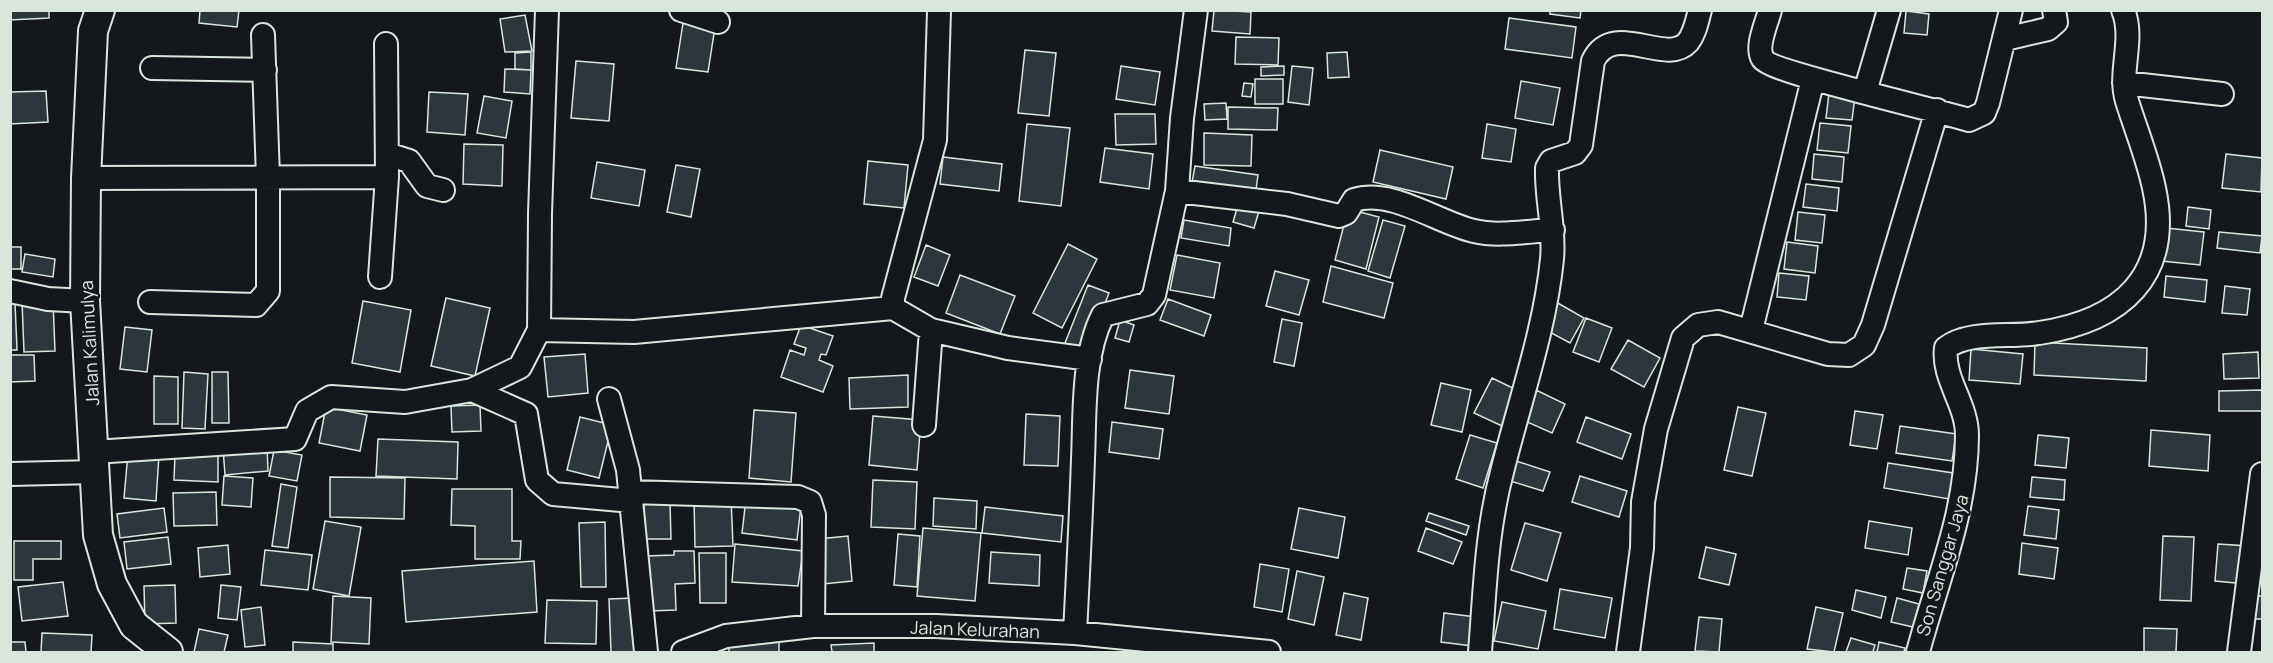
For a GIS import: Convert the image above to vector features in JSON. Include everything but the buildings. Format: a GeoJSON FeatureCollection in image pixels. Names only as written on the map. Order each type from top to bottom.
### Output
{"type":"FeatureCollection","features":[{"type":"Feature","properties":{"kind":"street","name":"Jalan Kalimulya"},"geometry":{"type":"LineString","coordinates":[[100,10],[93,31],[86,178],[86,301],[98,535],[112,584],[134,625],[168,652]]}},
{"type":"Feature","properties":{"kind":"street"},"geometry":{"type":"LineString","coordinates":[[10,474],[295,439],[307,411],[331,397],[405,402],[472,390],[520,367],[540,330],[540,214],[547,10]]}},
{"type":"Feature","properties":{"kind":"street"},"geometry":{"type":"LineString","coordinates":[[681,10],[718,22]]}},
{"type":"Feature","properties":{"kind":"street"},"geometry":{"type":"LineString","coordinates":[[1076,633],[1090,359],[1098,325],[1103,315],[1148,304],[1154,295],[1177,191],[1182,118],[1196,10]]}},
{"type":"Feature","properties":{"kind":"street"},"geometry":{"type":"LineString","coordinates":[[1480,652],[1486,547],[1501,473],[1535,345],[1552,260],[1553,230],[1547,168],[1551,161],[1575,153],[1581,145],[1593,61],[1598,50],[1613,43],[1674,48],[1686,44],[1693,34],[1700,10]]}},
{"type":"Feature","properties":{"kind":"street"},"geometry":{"type":"LineString","coordinates":[[1770,10],[1761,46],[1761,57],[1767,63],[1813,79],[1969,120],[1984,112],[2011,10]]}},
{"type":"Feature","properties":{"kind":"street"},"geometry":{"type":"LineString","coordinates":[[1865,92],[1888,10]]}},
{"type":"Feature","properties":{"kind":"street"},"geometry":{"type":"LineString","coordinates":[[2005,39],[2048,29],[2056,22],[2054,10]]}},
{"type":"Feature","properties":{"kind":"street"},"geometry":{"type":"LineString","coordinates":[[2123,10],[2127,28],[2124,83],[2222,94]]}},
{"type":"Feature","properties":{"kind":"street"},"geometry":{"type":"LineString","coordinates":[[893,308],[893,298],[935,140],[939,11]]}},
{"type":"Feature","properties":{"kind":"street"},"geometry":{"type":"LineString","coordinates":[[150,302],[256,305],[268,291],[268,178],[263,34]]}},
{"type":"Feature","properties":{"kind":"street"},"geometry":{"type":"LineString","coordinates":[[380,278],[387,177],[386,44]]}},
{"type":"Feature","properties":{"kind":"street"},"geometry":{"type":"LineString","coordinates":[[152,68],[265,70]]}},
{"type":"Feature","properties":{"kind":"street"},"geometry":{"type":"LineString","coordinates":[[1751,330],[1813,79]]}},
{"type":"Feature","properties":{"kind":"street","name":"Son Sanggar Jaya"},"geometry":{"type":"LineString","coordinates":[[1918,652],[1957,526],[1967,461],[1967,427],[1958,395],[1944,360],[1946,348],[1953,342],[2040,333],[2092,320],[2114,308],[2134,291],[2154,258],[2158,227],[2154,190],[2124,83]]}},
{"type":"Feature","properties":{"kind":"street"},"geometry":{"type":"LineString","coordinates":[[1628,652],[1642,548],[1643,502],[1652,450],[1683,338],[1698,325],[1718,322],[1828,354],[1849,355],[1864,345],[1873,325],[1937,110]]}},
{"type":"Feature","properties":{"kind":"street"},"geometry":{"type":"LineString","coordinates":[[387,154],[409,161],[427,186],[443,190]]}},
{"type":"Feature","properties":{"kind":"street"},"geometry":{"type":"LineString","coordinates":[[86,178],[387,177]]}},
{"type":"Feature","properties":{"kind":"street"},"geometry":{"type":"LineString","coordinates":[[1177,191],[1287,204],[1339,216],[1346,213],[1354,200],[1378,198],[1475,232],[1553,230]]}},
{"type":"Feature","properties":{"kind":"street"},"geometry":{"type":"LineString","coordinates":[[10,291],[48,299],[86,301]]}},
{"type":"Feature","properties":{"kind":"street"},"geometry":{"type":"LineString","coordinates":[[540,330],[634,332],[893,308],[931,330],[1008,348],[1090,359]]}},
{"type":"Feature","properties":{"kind":"street"},"geometry":{"type":"LineString","coordinates":[[924,425],[931,330]]}},
{"type":"Feature","properties":{"kind":"street"},"geometry":{"type":"LineString","coordinates":[[472,390],[526,414],[537,480],[554,494],[798,497],[810,501],[814,515],[813,626]]}},
{"type":"Feature","properties":{"kind":"street"},"geometry":{"type":"LineString","coordinates":[[609,399],[628,470],[645,652]]}},
{"type":"Feature","properties":{"kind":"street"},"geometry":{"type":"LineString","coordinates":[[2239,652],[2262,474]]}},
{"type":"Feature","properties":{"kind":"street","name":"Jalan Kelurahan"},"geometry":{"type":"LineString","coordinates":[[683,652],[813,626],[936,626],[1076,633],[1136,645],[1269,652]]}}]}
